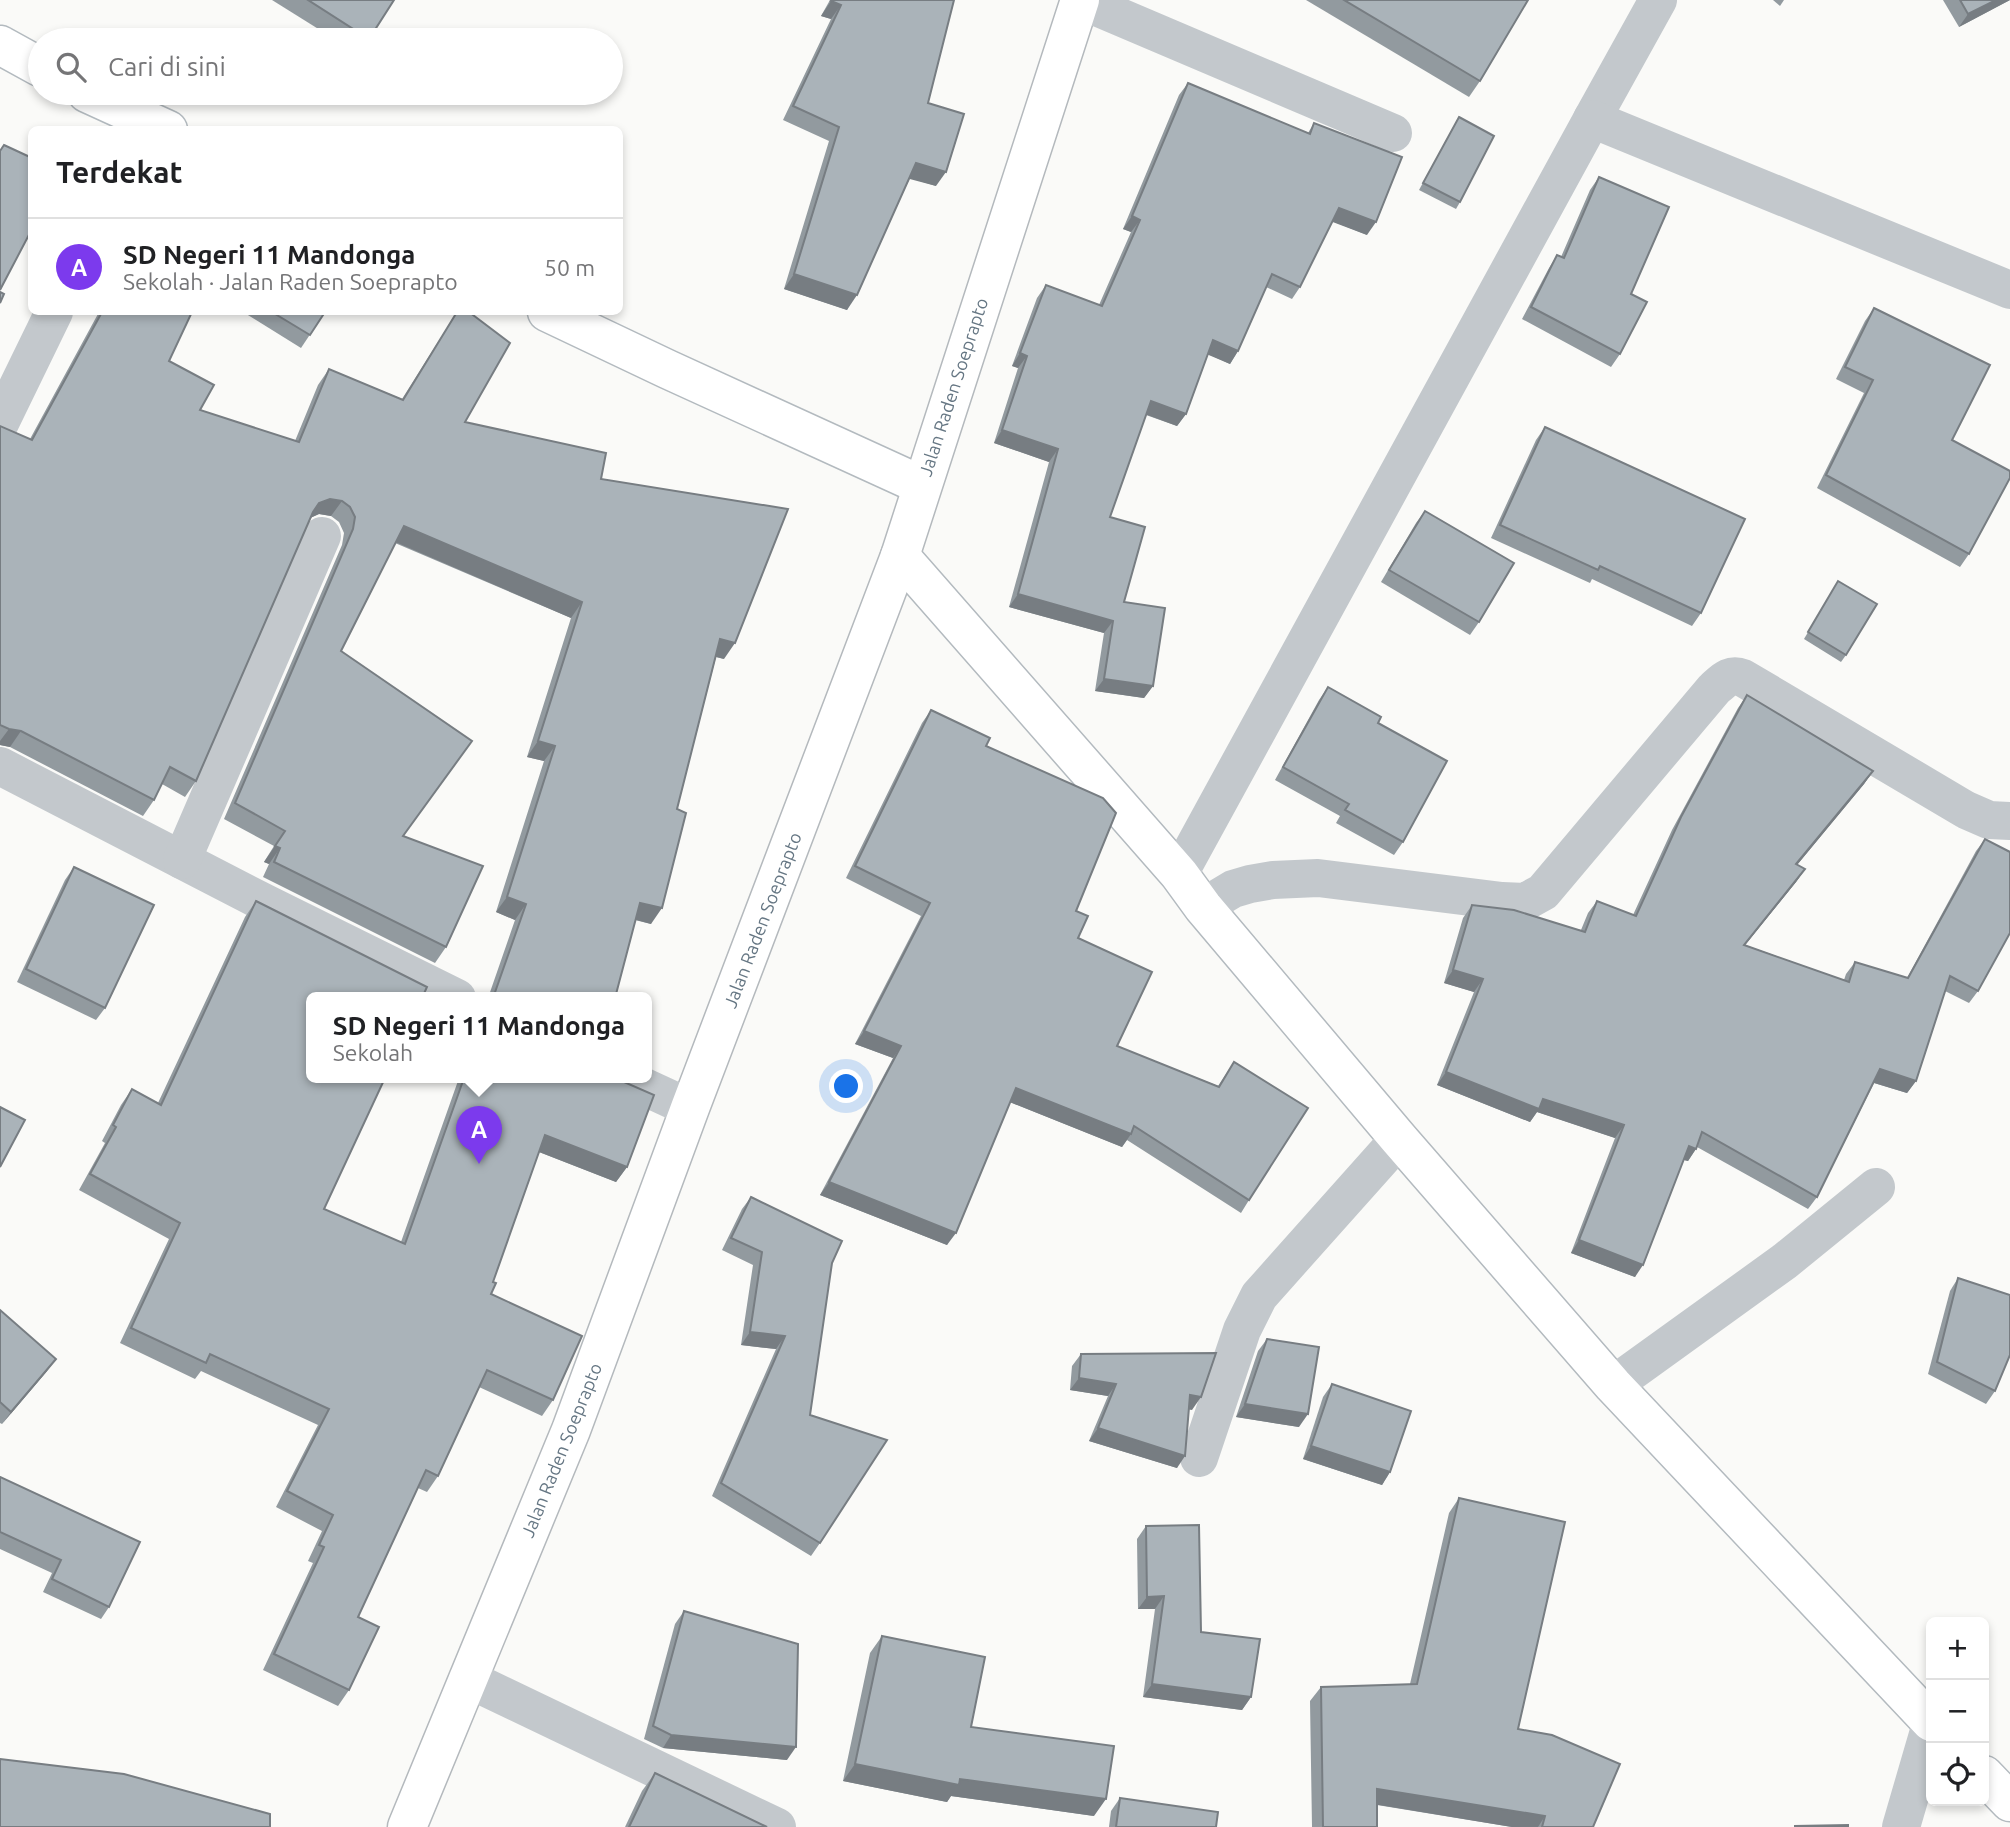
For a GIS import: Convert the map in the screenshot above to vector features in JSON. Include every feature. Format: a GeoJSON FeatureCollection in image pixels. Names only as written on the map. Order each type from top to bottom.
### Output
{"type":"FeatureCollection","features":[{"type":"Feature","properties":{"kind":"main road","name":"Jalan Raden Soeprapto"},"geometry":{"type":"LineString","coordinates":[[407,1827],[571,1430],[900,556],[1080,0]]}},
{"type":"Feature","properties":{"kind":"main road"},"geometry":{"type":"LineString","coordinates":[[0,45],[28,60]]}},
{"type":"Feature","properties":{"kind":"main road"},"geometry":{"type":"LineString","coordinates":[[113,105],[159,126]]}},
{"type":"Feature","properties":{"kind":"main road"},"geometry":{"type":"LineString","coordinates":[[553,315],[921,485]]}},
{"type":"Feature","properties":{"kind":"main road"},"geometry":{"type":"LineString","coordinates":[[900,556],[1179,874],[1203,907],[1399,1139],[1613,1385],[1926,1718]]}},
{"type":"Feature","properties":{"kind":"main road"},"geometry":{"type":"LineString","coordinates":[[1989,1780],[2010,1802]]}},
{"type":"Feature","properties":{"kind":"street"},"geometry":{"type":"LineString","coordinates":[[1080,0],[1394,133]]}},
{"type":"Feature","properties":{"kind":"street"},"geometry":{"type":"LineString","coordinates":[[1179,874],[1658,0]]}},
{"type":"Feature","properties":{"kind":"street"},"geometry":{"type":"LineString","coordinates":[[1591,119],[2010,290]]}},
{"type":"Feature","properties":{"kind":"street"},"geometry":{"type":"LineString","coordinates":[[0,423],[53,315]]}},
{"type":"Feature","properties":{"kind":"street"},"geometry":{"type":"LineString","coordinates":[[182,860],[322,536]]}},
{"type":"Feature","properties":{"kind":"street"},"geometry":{"type":"LineString","coordinates":[[1203,907],[1233,889],[1250,884],[1318,878],[1502,901],[1525,902],[1535,898],[1565,868],[1714,689],[1726,678],[1733,676],[1743,678],[1966,810],[1989,820],[2010,821]]}},
{"type":"Feature","properties":{"kind":"street"},"geometry":{"type":"LineString","coordinates":[[0,765],[445,992]]}},
{"type":"Feature","properties":{"kind":"street"},"geometry":{"type":"LineString","coordinates":[[636,1083],[690,1108]]}},
{"type":"Feature","properties":{"kind":"street"},"geometry":{"type":"LineString","coordinates":[[1199,1458],[1242,1330],[1259,1296],[1399,1139]]}},
{"type":"Feature","properties":{"kind":"street"},"geometry":{"type":"LineString","coordinates":[[1613,1385],[1785,1261],[1876,1187]]}},
{"type":"Feature","properties":{"kind":"street"},"geometry":{"type":"LineString","coordinates":[[468,1679],[777,1827]]}},
{"type":"Feature","properties":{"kind":"street"},"geometry":{"type":"LineString","coordinates":[[1901,1827],[1926,1740]]}},
{"type":"Feature","properties":{"kind":"building"},"geometry":{"type":"Polygon","coordinates":[[[308,0],[394,0],[376,28],[352,28],[308,0]]]}},
{"type":"Feature","properties":{"kind":"building"},"geometry":{"type":"Polygon","coordinates":[[[832,0],[954,0],[928,103],[964,114],[946,172],[916,163],[857,295],[794,274],[839,127],[793,106],[841,5],[832,0]]]}},
{"type":"Feature","properties":{"kind":"building"},"geometry":{"type":"Polygon","coordinates":[[[1344,0],[1528,0],[1480,81],[1344,0]]]}},
{"type":"Feature","properties":{"kind":"building"},"geometry":{"type":"Polygon","coordinates":[[[1960,0],[1996,0],[1968,14],[1960,0]]]}},
{"type":"Feature","properties":{"kind":"building"},"geometry":{"type":"Polygon","coordinates":[[[1188,83],[1310,134],[1314,123],[1402,157],[1376,222],[1339,208],[1300,287],[1272,274],[1238,351],[1213,340],[1186,414],[1151,401],[1110,517],[1145,527],[1124,602],[1165,608],[1153,686],[1104,679],[1113,621],[1018,594],[1058,449],[1002,430],[1027,356],[1020,353],[1046,285],[1102,306],[1140,220],[1132,216],[1188,83]]]}},
{"type":"Feature","properties":{"kind":"building"},"geometry":{"type":"Polygon","coordinates":[[[1459,117],[1494,136],[1460,202],[1423,183],[1459,117]]]}},
{"type":"Feature","properties":{"kind":"building"},"geometry":{"type":"Polygon","coordinates":[[[4,145],[28,156],[28,237],[0,290],[0,151],[4,145]]]}},
{"type":"Feature","properties":{"kind":"building"},"geometry":{"type":"Polygon","coordinates":[[[1599,177],[1669,207],[1631,294],[1647,302],[1620,354],[1531,307],[1557,255],[1564,258],[1599,177]]]}},
{"type":"Feature","properties":{"kind":"building"},"geometry":{"type":"Polygon","coordinates":[[[1874,308],[1990,365],[1952,440],[2010,471],[2010,478],[1969,554],[1826,475],[1873,380],[1845,367],[1874,308]]]}},
{"type":"Feature","properties":{"kind":"building"},"geometry":{"type":"Polygon","coordinates":[[[100,315],[191,315],[169,361],[214,385],[200,410],[299,442],[329,369],[403,400],[455,315],[473,315],[510,343],[465,422],[606,453],[601,479],[788,509],[735,643],[720,639],[677,809],[686,813],[662,908],[640,903],[617,992],[495,992],[526,904],[507,897],[555,746],[538,741],[582,602],[404,526],[341,651],[472,741],[403,836],[483,866],[446,947],[274,862],[280,848],[275,846],[285,831],[235,803],[353,529],[355,517],[350,507],[342,501],[330,499],[319,503],[313,512],[196,781],[170,767],[154,800],[21,731],[0,725],[0,426],[32,440],[100,315]]]}},
{"type":"Feature","properties":{"kind":"building"},"geometry":{"type":"Polygon","coordinates":[[[277,315],[323,315],[310,335],[277,315]]]}},
{"type":"Feature","properties":{"kind":"building"},"geometry":{"type":"Polygon","coordinates":[[[1545,427],[1745,519],[1701,613],[1600,566],[1598,570],[1500,525],[1545,427]]]}},
{"type":"Feature","properties":{"kind":"building"},"geometry":{"type":"Polygon","coordinates":[[[1425,511],[1514,563],[1479,622],[1389,570],[1425,511]]]}},
{"type":"Feature","properties":{"kind":"building"},"geometry":{"type":"Polygon","coordinates":[[[1838,581],[1877,604],[1846,655],[1808,632],[1838,581]]]}},
{"type":"Feature","properties":{"kind":"building"},"geometry":{"type":"Polygon","coordinates":[[[1328,687],[1381,717],[1378,723],[1447,761],[1403,842],[1345,810],[1349,804],[1283,767],[1328,687]]]}},
{"type":"Feature","properties":{"kind":"building"},"geometry":{"type":"Polygon","coordinates":[[[1747,695],[1873,771],[1796,864],[1805,869],[1744,945],[1849,982],[1855,962],[1908,978],[1985,839],[2010,852],[2010,933],[1978,991],[1950,976],[1916,1081],[1880,1069],[1817,1197],[1702,1132],[1696,1149],[1689,1146],[1643,1265],[1579,1240],[1624,1125],[1543,1099],[1539,1109],[1446,1072],[1483,979],[1453,970],[1472,905],[1514,910],[1585,932],[1597,901],[1636,916],[1681,817],[1747,695]]]}},
{"type":"Feature","properties":{"kind":"building"},"geometry":{"type":"Polygon","coordinates":[[[931,710],[990,738],[986,746],[1103,798],[1116,813],[1076,911],[1088,916],[1078,938],[1152,972],[1117,1046],[1219,1087],[1234,1062],[1308,1108],[1249,1200],[1134,1126],[1131,1134],[1016,1088],[956,1233],[829,1182],[901,1046],[864,1031],[930,903],[855,866],[931,710]]]}},
{"type":"Feature","properties":{"kind":"building"},"geometry":{"type":"Polygon","coordinates":[[[74,867],[154,905],[105,1008],[26,969],[74,867]]]}},
{"type":"Feature","properties":{"kind":"building"},"geometry":{"type":"Polygon","coordinates":[[[256,901],[427,987],[425,992],[306,992],[306,1083],[383,1083],[324,1209],[405,1244],[462,1083],[626,1083],[654,1095],[627,1167],[545,1135],[491,1294],[582,1336],[553,1400],[487,1370],[438,1476],[426,1470],[358,1617],[379,1627],[349,1690],[274,1654],[324,1547],[319,1545],[333,1515],[287,1491],[329,1409],[210,1354],[206,1363],[131,1328],[180,1223],[90,1174],[116,1127],[113,1125],[132,1089],[161,1105],[256,901]]]}},
{"type":"Feature","properties":{"kind":"building"},"geometry":{"type":"Polygon","coordinates":[[[0,1107],[25,1120],[0,1167],[0,1107]]]}},
{"type":"Feature","properties":{"kind":"building"},"geometry":{"type":"Polygon","coordinates":[[[751,1197],[842,1241],[832,1263],[810,1415],[887,1440],[820,1543],[721,1483],[785,1336],[750,1332],[762,1252],[731,1238],[751,1197]]]}},
{"type":"Feature","properties":{"kind":"building"},"geometry":{"type":"Polygon","coordinates":[[[1958,1278],[2010,1295],[2010,1355],[1995,1391],[1937,1362],[1958,1278]]]}},
{"type":"Feature","properties":{"kind":"building"},"geometry":{"type":"Polygon","coordinates":[[[0,1310],[56,1359],[11,1412],[0,1402],[0,1310]]]}},
{"type":"Feature","properties":{"kind":"building"},"geometry":{"type":"Polygon","coordinates":[[[1267,1339],[1319,1347],[1308,1414],[1245,1404],[1267,1339]]]}},
{"type":"Feature","properties":{"kind":"building"},"geometry":{"type":"Polygon","coordinates":[[[1216,1353],[1201,1397],[1190,1395],[1185,1456],[1098,1428],[1116,1384],[1079,1378],[1081,1354],[1216,1353]]]}},
{"type":"Feature","properties":{"kind":"building"},"geometry":{"type":"Polygon","coordinates":[[[1332,1384],[1411,1411],[1390,1472],[1311,1446],[1332,1384]]]}},
{"type":"Feature","properties":{"kind":"building"},"geometry":{"type":"Polygon","coordinates":[[[0,1477],[140,1542],[109,1607],[52,1579],[61,1560],[0,1532],[0,1477]]]}},
{"type":"Feature","properties":{"kind":"building"},"geometry":{"type":"Polygon","coordinates":[[[1459,1498],[1565,1522],[1518,1729],[1552,1735],[1620,1764],[1593,1827],[1542,1827],[1545,1816],[1377,1789],[1377,1827],[1323,1827],[1321,1687],[1417,1684],[1459,1498]]]}},
{"type":"Feature","properties":{"kind":"building"},"geometry":{"type":"Polygon","coordinates":[[[1199,1525],[1201,1632],[1260,1639],[1251,1697],[1152,1684],[1164,1596],[1147,1597],[1146,1526],[1199,1525]]]}},
{"type":"Feature","properties":{"kind":"building"},"geometry":{"type":"Polygon","coordinates":[[[684,1611],[798,1644],[796,1747],[671,1735],[653,1726],[684,1611]]]}},
{"type":"Feature","properties":{"kind":"building"},"geometry":{"type":"Polygon","coordinates":[[[882,1636],[985,1657],[971,1727],[1114,1746],[1106,1799],[960,1779],[959,1785],[855,1764],[882,1636]]]}},
{"type":"Feature","properties":{"kind":"building"},"geometry":{"type":"Polygon","coordinates":[[[0,1759],[124,1774],[270,1814],[270,1827],[0,1827],[0,1759]]]}},
{"type":"Feature","properties":{"kind":"building"},"geometry":{"type":"Polygon","coordinates":[[[655,1773],[767,1827],[629,1827],[655,1773]]]}},
{"type":"Feature","properties":{"kind":"building"},"geometry":{"type":"Polygon","coordinates":[[[1120,1798],[1218,1812],[1216,1827],[1116,1827],[1120,1798]]]}},
{"type":"Feature","properties":{"kind":"building"},"geometry":{"type":"Polygon","coordinates":[[[1795,1826],[1848,1827],[1795,1827],[1795,1826]]]}},
{"type":"Feature","properties":{"kind":"place","name":"SD Negeri 11 Mandonga"},"geometry":{"type":"Point","coordinates":[479,1164]}}]}
